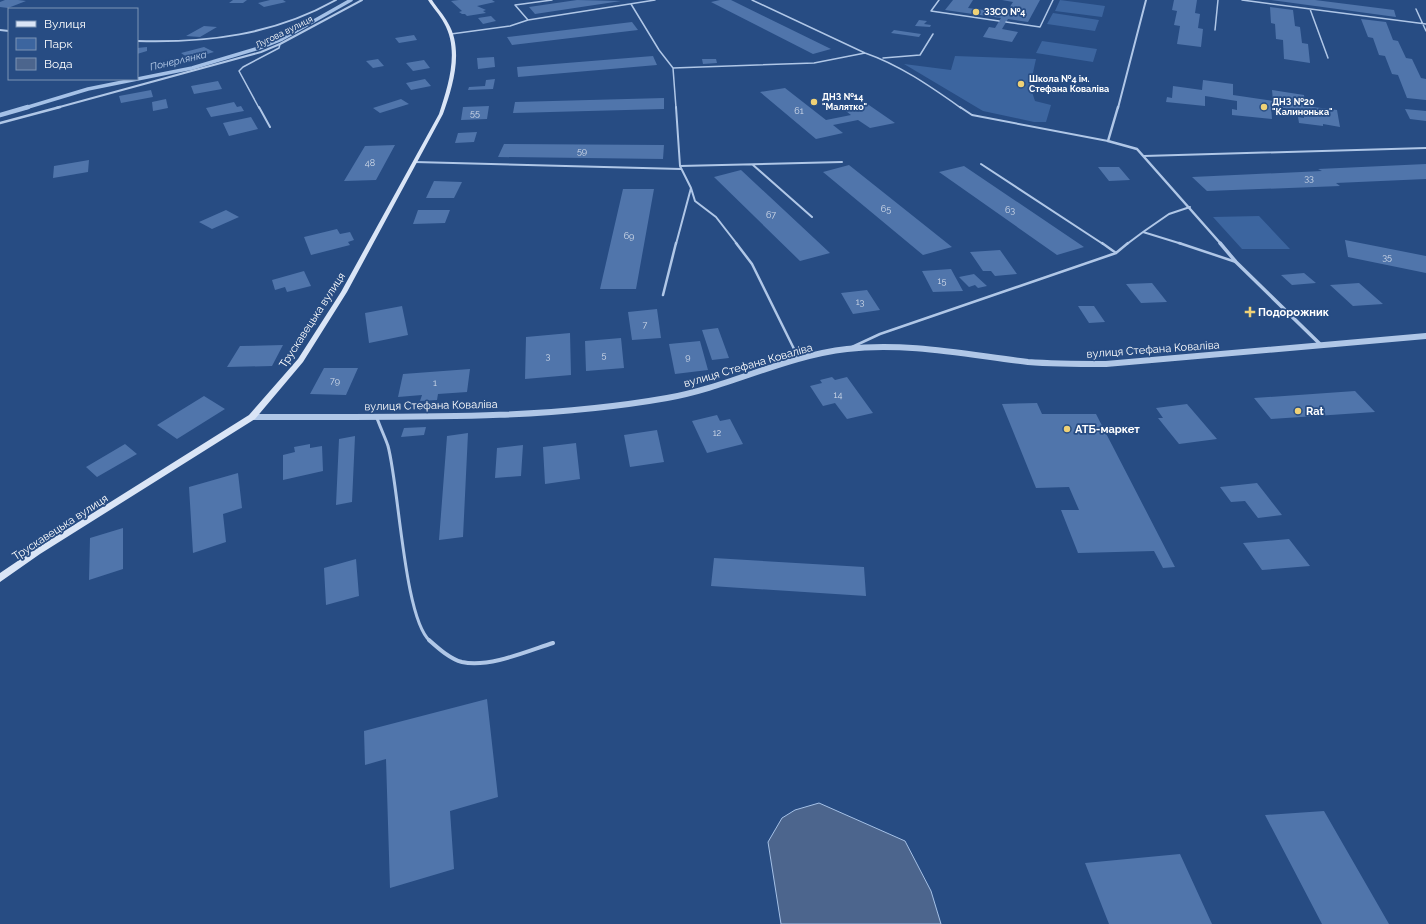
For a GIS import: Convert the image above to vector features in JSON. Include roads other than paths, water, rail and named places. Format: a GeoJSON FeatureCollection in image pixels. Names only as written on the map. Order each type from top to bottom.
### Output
{"type":"FeatureCollection","features":[{"type":"Feature","properties":{"kind":"main road","name":"Трускавецька вулиця"},"geometry":{"type":"LineString","coordinates":[[0,578],[38,552],[252,417],[282,384],[305,353],[344,292],[441,114],[449,91],[454,55],[448,24],[430,0]]}},
{"type":"Feature","properties":{"kind":"street","name":"Лугова вулиця"},"geometry":{"type":"LineString","coordinates":[[138,41],[175,42],[232,36],[283,24],[304,16],[336,0]]}},
{"type":"Feature","properties":{"kind":"street","name":"Лугова вулиця"},"geometry":{"type":"LineString","coordinates":[[0,123],[217,66],[261,52],[280,44],[362,0]]}},
{"type":"Feature","properties":{"kind":"street"},"geometry":{"type":"LineString","coordinates":[[1146,0],[1130,65],[1108,141],[1137,149],[1190,207],[1236,262],[1320,344]]}},
{"type":"Feature","properties":{"kind":"street","name":"вулиця Стефана Коваліва"},"geometry":{"type":"LineString","coordinates":[[252,417],[476,416],[607,408],[671,398],[719,386],[799,359],[847,349],[878,348],[923,350],[1055,364],[1106,364],[1320,344],[1426,336]]}},
{"type":"Feature","properties":{"kind":"lane"},"geometry":{"type":"LineString","coordinates":[[528,20],[515,5],[552,0]]}},
{"type":"Feature","properties":{"kind":"lane"},"geometry":{"type":"LineString","coordinates":[[451,34],[510,26],[528,20],[655,0]]}},
{"type":"Feature","properties":{"kind":"lane"},"geometry":{"type":"LineString","coordinates":[[752,0],[865,53],[882,59],[921,80],[972,115],[1108,141]]}},
{"type":"Feature","properties":{"kind":"lane"},"geometry":{"type":"LineString","coordinates":[[939,0],[931,11],[999,21]]}},
{"type":"Feature","properties":{"kind":"lane"},"geometry":{"type":"LineString","coordinates":[[1006,22],[1040,27],[1053,0]]}},
{"type":"Feature","properties":{"kind":"lane"},"geometry":{"type":"LineString","coordinates":[[1215,30],[1218,0]]}},
{"type":"Feature","properties":{"kind":"lane"},"geometry":{"type":"LineString","coordinates":[[1242,0],[1426,24]]}},
{"type":"Feature","properties":{"kind":"lane"},"geometry":{"type":"LineString","coordinates":[[631,4],[659,50],[673,68],[680,166],[694,201],[716,217],[752,264],[799,359]]}},
{"type":"Feature","properties":{"kind":"lane"},"geometry":{"type":"LineString","coordinates":[[1310,9],[1328,58]]}},
{"type":"Feature","properties":{"kind":"lane"},"geometry":{"type":"LineString","coordinates":[[1416,9],[1426,31]]}},
{"type":"Feature","properties":{"kind":"lane"},"geometry":{"type":"LineString","coordinates":[[882,59],[920,55],[933,34]]}},
{"type":"Feature","properties":{"kind":"lane"},"geometry":{"type":"LineString","coordinates":[[270,127],[240,71],[243,67],[278,48],[280,44]]}},
{"type":"Feature","properties":{"kind":"lane"},"geometry":{"type":"LineString","coordinates":[[673,68],[814,63],[865,53]]}},
{"type":"Feature","properties":{"kind":"lane"},"geometry":{"type":"LineString","coordinates":[[1144,156],[1426,148]]}},
{"type":"Feature","properties":{"kind":"lane"},"geometry":{"type":"LineString","coordinates":[[415,162],[681,169]]}},
{"type":"Feature","properties":{"kind":"lane"},"geometry":{"type":"LineString","coordinates":[[680,166],[842,162]]}},
{"type":"Feature","properties":{"kind":"lane"},"geometry":{"type":"LineString","coordinates":[[981,164],[1116,253]]}},
{"type":"Feature","properties":{"kind":"lane"},"geometry":{"type":"LineString","coordinates":[[753,165],[812,217]]}},
{"type":"Feature","properties":{"kind":"lane"},"geometry":{"type":"LineString","coordinates":[[663,295],[690,188]]}},
{"type":"Feature","properties":{"kind":"lane"},"geometry":{"type":"LineString","coordinates":[[847,349],[880,334],[1116,253],[1142,232],[1169,214],[1190,207]]}},
{"type":"Feature","properties":{"kind":"lane"},"geometry":{"type":"LineString","coordinates":[[1142,232],[1236,262]]}},
{"type":"Feature","properties":{"kind":"lane"},"geometry":{"type":"LineString","coordinates":[[376,416],[388,446],[414,610],[424,636],[441,651],[462,662],[486,663],[553,643]]}},
{"type":"Feature","properties":{"kind":"water"},"geometry":{"type":"Polygon","coordinates":[[[819,803],[905,841],[931,891],[941,924],[781,924],[768,842],[782,818],[795,810],[819,803]]]}},
{"type":"Feature","properties":{"kind":"waterway","name":"Понерлянка"},"geometry":{"type":"LineString","coordinates":[[138,79],[192,68],[259,48],[282,39],[351,0]]}},
{"type":"Feature","properties":{"kind":"waterway","name":"Понерлянка"},"geometry":{"type":"LineString","coordinates":[[25,108],[88,89],[133,80]]}},
{"type":"Feature","properties":{"kind":"waterway","name":"Понерлянка"},"geometry":{"type":"LineString","coordinates":[[0,115],[28,107]]}},
{"type":"Feature","properties":{"kind":"place","name":"ЗЗСО №4"},"geometry":{"type":"Point","coordinates":[976,12]}},
{"type":"Feature","properties":{"kind":"place","name":"Школа №4 ім. Стефана Коваліва"},"geometry":{"type":"Point","coordinates":[1021,84]}},
{"type":"Feature","properties":{"kind":"place","name":"ДНЗ №14 \"Малятко\""},"geometry":{"type":"Point","coordinates":[814,102]}},
{"type":"Feature","properties":{"kind":"place","name":"ДНЗ №20 \"Калинонька\""},"geometry":{"type":"Point","coordinates":[1264,107]}},
{"type":"Feature","properties":{"kind":"place","name":"Подорожник"},"geometry":{"type":"Point","coordinates":[1250,312]}},
{"type":"Feature","properties":{"kind":"place","name":"Rat"},"geometry":{"type":"Point","coordinates":[1298,411]}},
{"type":"Feature","properties":{"kind":"place","name":"АТБ-маркет"},"geometry":{"type":"Point","coordinates":[1067,429]}}]}
